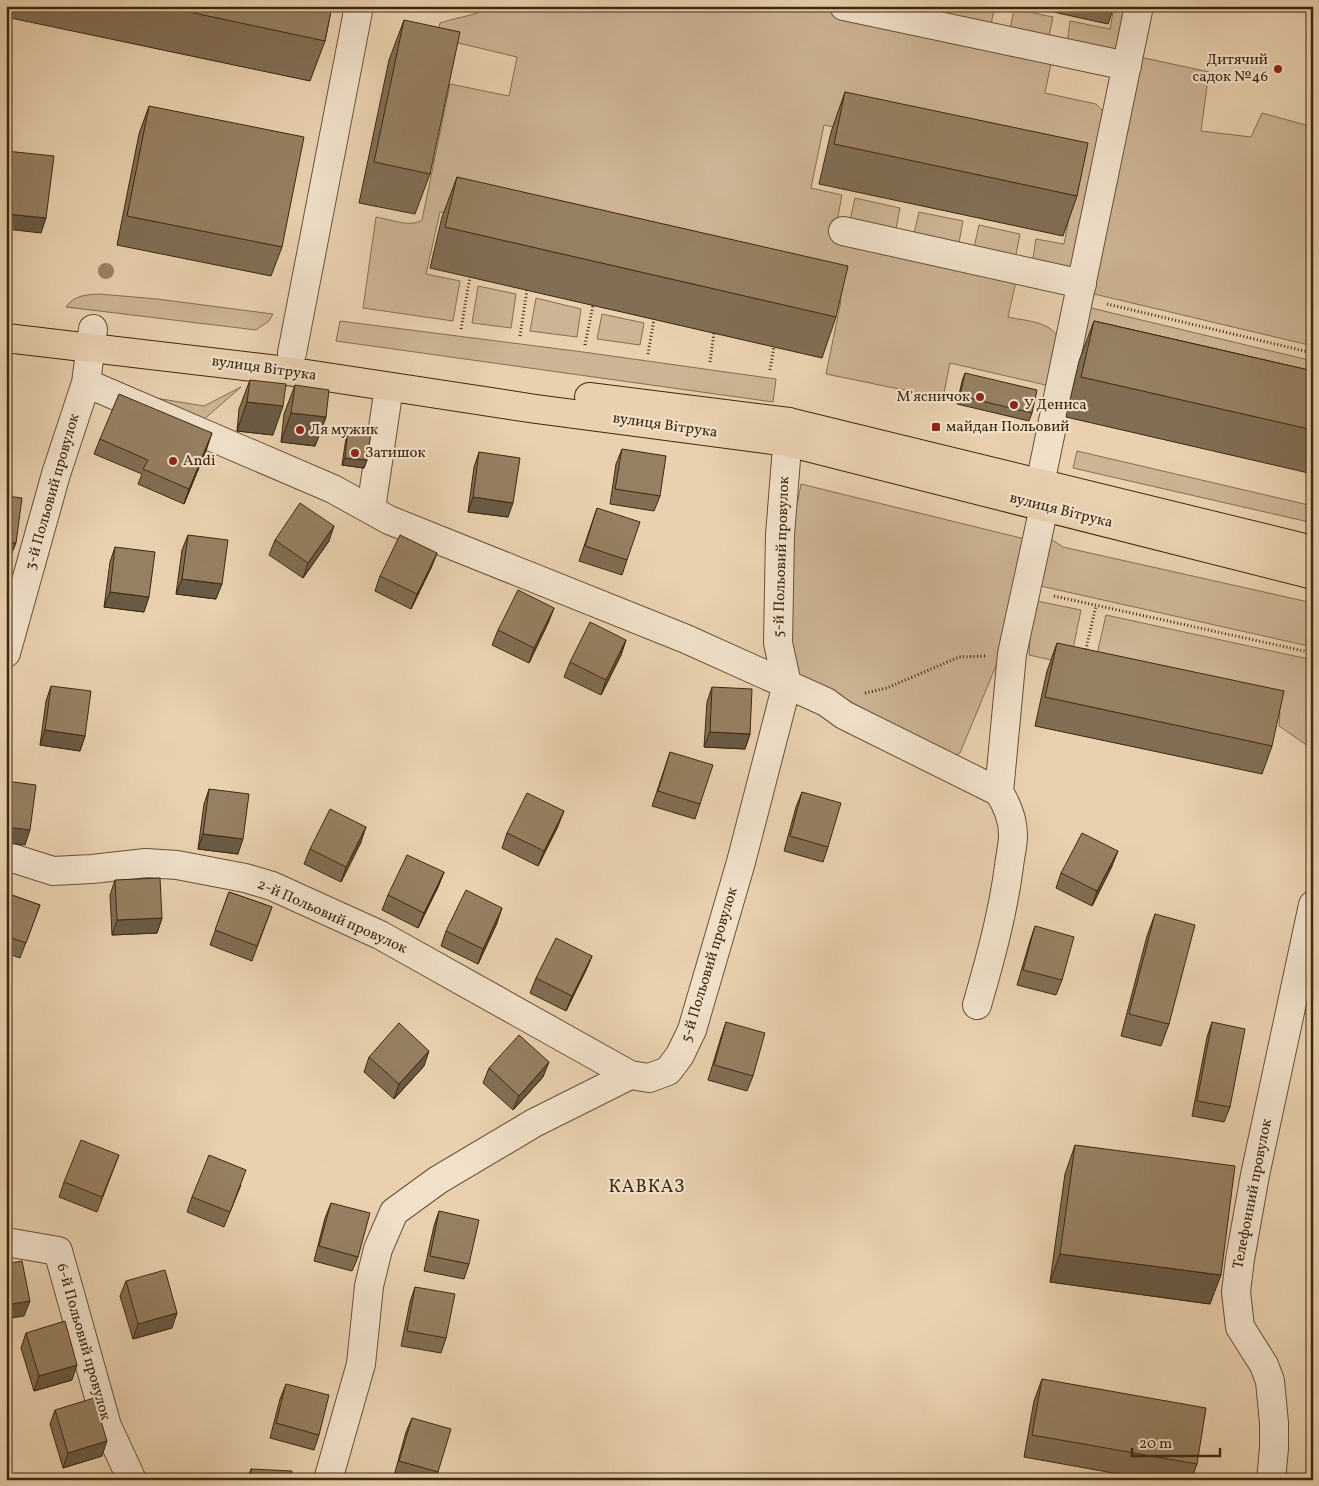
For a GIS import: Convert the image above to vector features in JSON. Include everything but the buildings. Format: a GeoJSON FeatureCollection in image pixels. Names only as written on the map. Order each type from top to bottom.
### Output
{"type":"FeatureCollection","features":[{"type":"Feature","properties":{"kind":"main road","name":"вулиця Вітрука"},"geometry":{"type":"LineString","coordinates":[[6,318],[91,338],[287,371],[536,409],[788,432]]}},
{"type":"Feature","properties":{"kind":"main road","name":"вулиця Вітрука"},"geometry":{"type":"LineString","coordinates":[[6,338],[91,338],[292,353],[536,390],[788,432],[1042,496],[1313,575]]}},
{"type":"Feature","properties":{"kind":"main road","name":"вулиця Вітрука"},"geometry":{"type":"LineString","coordinates":[[1042,496],[1313,550]]}},
{"type":"Feature","properties":{"kind":"street"},"geometry":{"type":"LineString","coordinates":[[292,353],[359,6]]}},
{"type":"Feature","properties":{"kind":"street"},"geometry":{"type":"LineString","coordinates":[[844,6],[1127,66]]}},
{"type":"Feature","properties":{"kind":"street"},"geometry":{"type":"LineString","coordinates":[[999,792],[1012,654],[1026,590],[1081,291],[1139,6]]}},
{"type":"Feature","properties":{"kind":"street"},"geometry":{"type":"LineString","coordinates":[[843,231],[1081,291]]}},
{"type":"Feature","properties":{"kind":"street","name":"3-й Польовий провулок"},"geometry":{"type":"LineString","coordinates":[[6,653],[56,474],[86,383],[91,338]]}},
{"type":"Feature","properties":{"kind":"street"},"geometry":{"type":"LineString","coordinates":[[86,383],[333,489],[389,520],[686,639],[787,684],[826,702],[844,715],[999,792],[1007,805],[1013,835],[1006,890],[989,966],[977,1005]]}},
{"type":"Feature","properties":{"kind":"street"},"geometry":{"type":"LineString","coordinates":[[371,509],[389,387]]}},
{"type":"Feature","properties":{"kind":"street","name":"5-й Польовий провулок"},"geometry":{"type":"LineString","coordinates":[[328,1480],[361,1364],[371,1276],[378,1249],[394,1212],[438,1180],[534,1123],[630,1075],[649,1078],[668,1071],[680,1055],[692,1030],[741,862],[787,684],[778,643],[780,535],[788,432]]}},
{"type":"Feature","properties":{"kind":"street","name":"2-й Польовий провулок"},"geometry":{"type":"LineString","coordinates":[[6,856],[53,871],[146,863],[177,865],[245,878],[272,886],[380,935],[630,1075]]}},
{"type":"Feature","properties":{"kind":"street","name":"Телефонний провулок"},"geometry":{"type":"LineString","coordinates":[[1270,1480],[1274,1448],[1270,1381],[1264,1365],[1240,1327],[1236,1292],[1255,1174],[1313,905]]}},
{"type":"Feature","properties":{"kind":"street","name":"6-й Польовий провулок"},"geometry":{"type":"LineString","coordinates":[[6,1242],[58,1251],[107,1426],[132,1480]]}},
{"type":"Feature","properties":{"kind":"path"},"geometry":{"type":"LineString","coordinates":[[461,329],[470,277]]}},
{"type":"Feature","properties":{"kind":"path"},"geometry":{"type":"LineString","coordinates":[[520,336],[527,290]]}},
{"type":"Feature","properties":{"kind":"path"},"geometry":{"type":"LineString","coordinates":[[1081,291],[1313,353]]}},
{"type":"Feature","properties":{"kind":"path"},"geometry":{"type":"LineString","coordinates":[[586,345],[593,305]]}},
{"type":"Feature","properties":{"kind":"path"},"geometry":{"type":"LineString","coordinates":[[648,354],[654,319]]}},
{"type":"Feature","properties":{"kind":"path"},"geometry":{"type":"LineString","coordinates":[[710,362],[714,333]]}},
{"type":"Feature","properties":{"kind":"path"},"geometry":{"type":"LineString","coordinates":[[770,370],[774,346]]}},
{"type":"Feature","properties":{"kind":"path"},"geometry":{"type":"LineString","coordinates":[[1026,590],[1313,653]]}},
{"type":"Feature","properties":{"kind":"path"},"geometry":{"type":"LineString","coordinates":[[1084,660],[1096,605]]}},
{"type":"Feature","properties":{"kind":"path"},"geometry":{"type":"LineString","coordinates":[[826,702],[888,688],[959,657],[1012,654]]}},
{"type":"Feature","properties":{"kind":"shaded area"},"geometry":{"type":"Polygon","coordinates":[[[495,6],[806,6],[1052,59],[1045,93],[1096,104],[1102,110],[1104,118],[1073,273],[1032,264],[1036,239],[1064,244],[1076,180],[824,125],[811,188],[842,195],[834,237],[1017,277],[1008,317],[1044,325],[1055,333],[1059,339],[1050,386],[950,363],[943,398],[826,374],[841,301],[440,212],[426,274],[460,281],[453,321],[363,308],[376,217],[406,223],[422,220],[450,84],[509,96],[517,57],[437,38],[440,23],[475,14],[495,6]]]}},
{"type":"Feature","properties":{"kind":"shaded area"},"geometry":{"type":"Polygon","coordinates":[[[948,6],[995,6],[990,29],[945,19],[948,6]]]}},
{"type":"Feature","properties":{"kind":"shaded area"},"geometry":{"type":"Polygon","coordinates":[[[1114,6],[1127,6],[1117,54],[1067,45],[1070,21],[1110,29],[1114,6]]]}},
{"type":"Feature","properties":{"kind":"shaded area"},"geometry":{"type":"Polygon","coordinates":[[[1014,9],[1053,17],[1048,41],[1009,33],[1014,9]]]}},
{"type":"Feature","properties":{"kind":"shaded area"},"geometry":{"type":"Polygon","coordinates":[[[1140,57],[1209,72],[1201,131],[1251,137],[1262,113],[1313,127],[1313,346],[1090,293],[1140,57]]]}},
{"type":"Feature","properties":{"kind":"shaded area"},"geometry":{"type":"Polygon","coordinates":[[[855,198],[900,208],[895,234],[849,224],[855,198]]]}},
{"type":"Feature","properties":{"kind":"shaded area"},"geometry":{"type":"Polygon","coordinates":[[[919,212],[963,221],[958,248],[913,238],[919,212]]]}},
{"type":"Feature","properties":{"kind":"shaded area"},"geometry":{"type":"Polygon","coordinates":[[[979,225],[1020,234],[1015,260],[973,252],[979,225]]]}},
{"type":"Feature","properties":{"kind":"shaded area"},"geometry":{"type":"Polygon","coordinates":[[[478,286],[516,294],[511,328],[472,323],[478,286]]]}},
{"type":"Feature","properties":{"kind":"shaded area"},"geometry":{"type":"Polygon","coordinates":[[[99,294],[157,299],[273,314],[269,321],[256,330],[66,307],[77,298],[85,295],[99,294]]]}},
{"type":"Feature","properties":{"kind":"shaded area"},"geometry":{"type":"Polygon","coordinates":[[[536,298],[581,309],[577,337],[530,331],[536,298]]]}},
{"type":"Feature","properties":{"kind":"shaded area"},"geometry":{"type":"Polygon","coordinates":[[[1087,307],[1313,361],[1313,410],[1075,355],[1087,307]]]}},
{"type":"Feature","properties":{"kind":"shaded area"},"geometry":{"type":"Polygon","coordinates":[[[602,314],[644,323],[640,345],[597,339],[602,314]]]}},
{"type":"Feature","properties":{"kind":"shaded area"},"geometry":{"type":"Polygon","coordinates":[[[340,321],[776,379],[773,402],[336,341],[340,321]]]}},
{"type":"Feature","properties":{"kind":"shaded area"},"geometry":{"type":"Polygon","coordinates":[[[241,387],[202,421],[137,395],[204,406],[241,387]]]}},
{"type":"Feature","properties":{"kind":"shaded area"},"geometry":{"type":"Polygon","coordinates":[[[1077,451],[1313,506],[1313,523],[1073,468],[1077,451]]]}},
{"type":"Feature","properties":{"kind":"shaded area"},"geometry":{"type":"Polygon","coordinates":[[[801,484],[1029,540],[1005,644],[960,753],[954,756],[938,750],[840,696],[800,678],[790,656],[791,536],[801,484]]]}},
{"type":"Feature","properties":{"kind":"shaded area"},"geometry":{"type":"Polygon","coordinates":[[[1046,536],[1063,547],[1313,603],[1313,647],[1036,585],[1046,536]]]}},
{"type":"Feature","properties":{"kind":"shaded area"},"geometry":{"type":"Polygon","coordinates":[[[1032,600],[1081,610],[1073,649],[1060,662],[1029,655],[1032,600]]]}},
{"type":"Feature","properties":{"kind":"shaded area"},"geometry":{"type":"Polygon","coordinates":[[[1106,615],[1313,660],[1313,725],[1308,746],[1279,726],[1280,712],[1103,670],[1097,654],[1106,615]]]}},
{"type":"Feature","properties":{"kind":"place","name":"Дитячий садок №46"},"geometry":{"type":"Point","coordinates":[1278,69]}},
{"type":"Feature","properties":{"kind":"place","name":"М'ясничок"},"geometry":{"type":"Point","coordinates":[980,397]}},
{"type":"Feature","properties":{"kind":"place","name":"У Дениса"},"geometry":{"type":"Point","coordinates":[1014,405]}},
{"type":"Feature","properties":{"kind":"place","name":"майдан Польовий"},"geometry":{"type":"Point","coordinates":[936,427]}},
{"type":"Feature","properties":{"kind":"place","name":"Ля мужик"},"geometry":{"type":"Point","coordinates":[300,430]}},
{"type":"Feature","properties":{"kind":"place","name":"Затишок"},"geometry":{"type":"Point","coordinates":[355,453]}},
{"type":"Feature","properties":{"kind":"place","name":"Andi"},"geometry":{"type":"Point","coordinates":[173,461]}},
{"type":"Feature","properties":{"kind":"district","name":"КАВКАЗ"},"geometry":{"type":"Point","coordinates":[647,1187]}}]}
